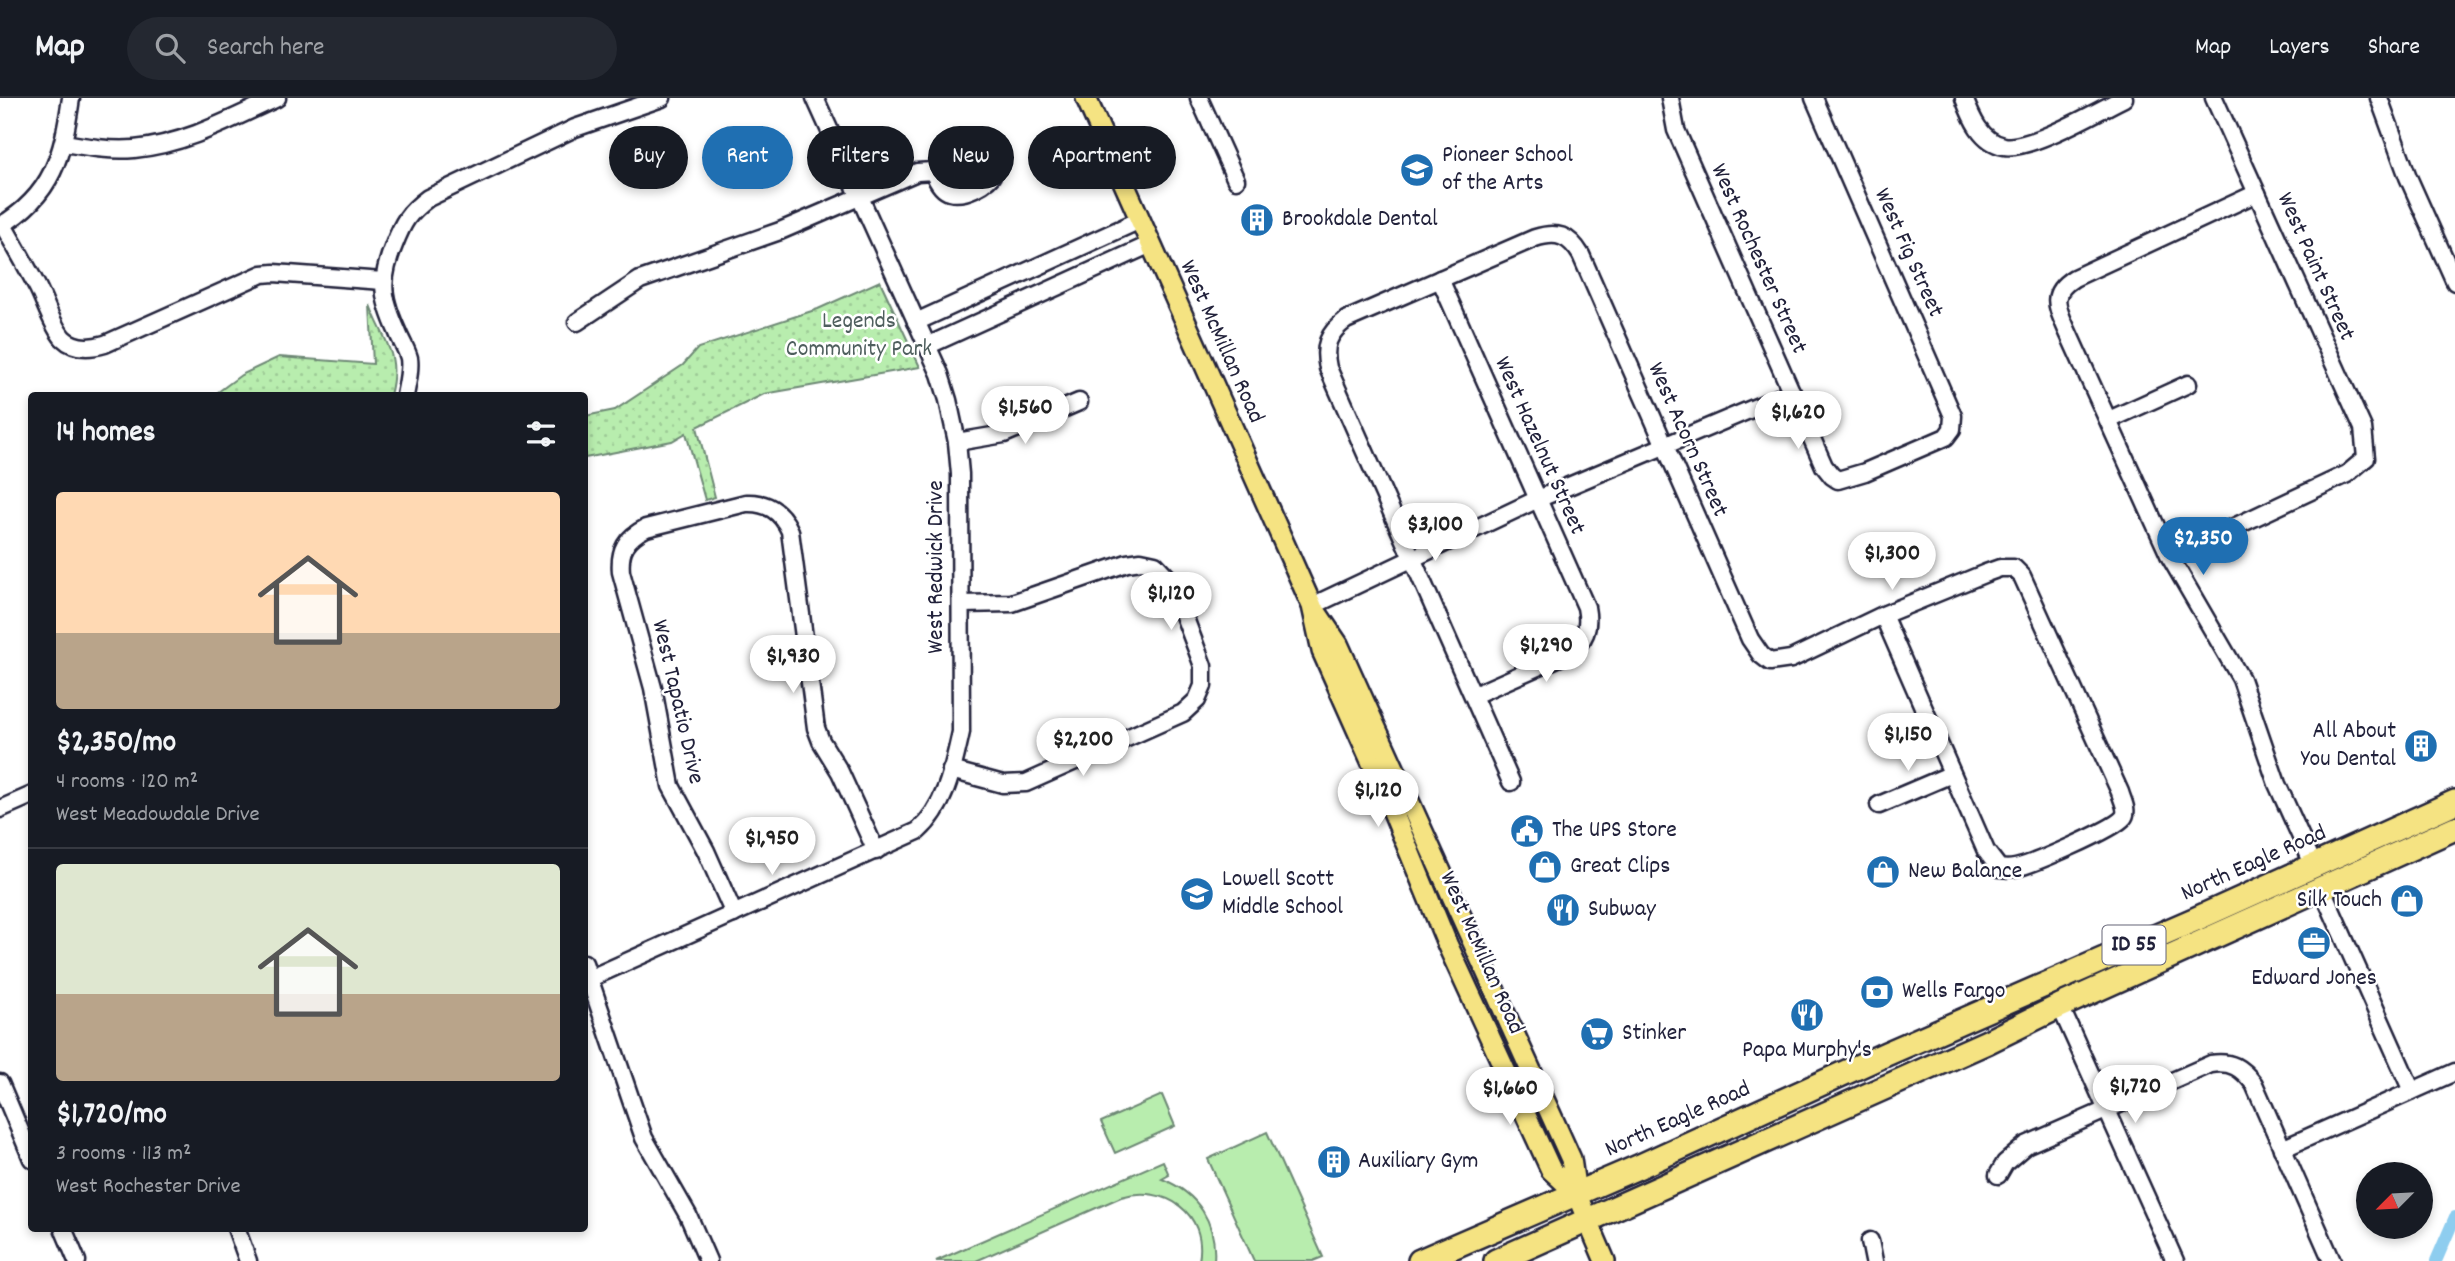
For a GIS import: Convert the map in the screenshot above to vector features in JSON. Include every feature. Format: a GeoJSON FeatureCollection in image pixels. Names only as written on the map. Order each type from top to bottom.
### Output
{"type":"FeatureCollection","features":[{"type":"Feature","properties":{"kind":"highway","name":"North Eagle Road"},"geometry":{"type":"LineString","coordinates":[[1420,1261],[1786,1101],[1954,1023],[2455,802]]}},
{"type":"Feature","properties":{"kind":"highway","name":"North Eagle Road"},"geometry":{"type":"LineString","coordinates":[[1496,1261],[1987,1042],[2060,1006],[2455,828]]}},
{"type":"Feature","properties":{"kind":"highway"},"geometry":{"type":"LineString","coordinates":[[2322,889],[2328,875],[2351,857],[2355,848]]}},
{"type":"Feature","properties":{"kind":"highway"},"geometry":{"type":"LineString","coordinates":[[2280,907],[2290,888],[2307,878],[2314,866]]}},
{"type":"Feature","properties":{"kind":"main road","name":"West McMillan Road"},"geometry":{"type":"LineString","coordinates":[[1086,98],[1312,606],[1338,644],[1571,1159],[1576,1193],[1605,1261]]}},
{"type":"Feature","properties":{"kind":"main road","name":"West McMillan Road"},"geometry":{"type":"LineString","coordinates":[[1312,606],[1322,651],[1365,746],[1448,946],[1551,1170],[1576,1193]]}},
{"type":"Feature","properties":{"kind":"main road"},"geometry":{"type":"LineString","coordinates":[[1338,644],[1343,675],[1368,733],[1365,746]]}},
{"type":"Feature","properties":{"kind":"street"},"geometry":{"type":"LineString","coordinates":[[71,98],[64,143],[47,182],[27,207],[1,226],[64,339],[76,346],[90,348],[105,344],[262,274],[274,272],[383,281]]}},
{"type":"Feature","properties":{"kind":"street"},"geometry":{"type":"LineString","coordinates":[[64,143],[114,149],[155,146],[200,133],[277,98]]}},
{"type":"Feature","properties":{"kind":"street"},"geometry":{"type":"LineString","coordinates":[[406,392],[409,358],[387,310],[383,281],[386,263],[404,219],[428,198],[575,128],[662,98]]}},
{"type":"Feature","properties":{"kind":"street","name":"West Redwick Drive"},"geometry":{"type":"LineString","coordinates":[[588,973],[734,914],[906,838],[929,822],[943,797],[961,732],[960,474],[957,442],[948,400],[927,346],[815,98]]}},
{"type":"Feature","properties":{"kind":"street"},"geometry":{"type":"LineString","coordinates":[[1199,98],[1236,180]]}},
{"type":"Feature","properties":{"kind":"street","name":"West Rochester Street"},"geometry":{"type":"LineString","coordinates":[[1670,98],[1676,130],[1824,466],[1838,480]]}},
{"type":"Feature","properties":{"kind":"street","name":"West Fig Street"},"geometry":{"type":"LineString","coordinates":[[1814,98],[1953,416],[1952,429],[1946,437],[1932,445],[1847,479],[1838,480]]}},
{"type":"Feature","properties":{"kind":"street"},"geometry":{"type":"LineString","coordinates":[[1964,98],[1975,124],[1985,137],[2006,147],[2037,140],[2124,98]]}},
{"type":"Feature","properties":{"kind":"street","name":"West Paint Street"},"geometry":{"type":"LineString","coordinates":[[2170,557],[2347,474],[2366,458],[2363,428],[2214,98]]}},
{"type":"Feature","properties":{"kind":"street"},"geometry":{"type":"LineString","coordinates":[[2379,98],[2408,177],[2455,282]]}},
{"type":"Feature","properties":{"kind":"street"},"geometry":{"type":"LineString","coordinates":[[577,322],[640,280],[762,238],[917,172],[928,171]]}},
{"type":"Feature","properties":{"kind":"street"},"geometry":{"type":"LineString","coordinates":[[2257,193],[2074,278],[2064,284],[2058,292],[2057,300],[2060,314],[2170,557],[2241,679],[2277,784],[2314,866]]}},
{"type":"Feature","properties":{"kind":"street"},"geometry":{"type":"LineString","coordinates":[[916,322],[1140,220]]}},
{"type":"Feature","properties":{"kind":"street","name":"West Acorn Street"},"geometry":{"type":"LineString","coordinates":[[1440,279],[1546,234],[1563,235],[1574,243],[1750,639],[1761,655],[1770,662],[1778,663],[1791,659],[1883,615]]}},
{"type":"Feature","properties":{"kind":"street"},"geometry":{"type":"LineString","coordinates":[[927,346],[1151,244]]}},
{"type":"Feature","properties":{"kind":"street"},"geometry":{"type":"LineString","coordinates":[[1440,279],[1346,320],[1335,328],[1328,340],[1325,354],[1328,368],[1511,782]]}},
{"type":"Feature","properties":{"kind":"street","name":"West Hazelnut Street"},"geometry":{"type":"LineString","coordinates":[[1440,279],[1586,607],[1589,621],[1587,634],[1579,646],[1567,654],[1474,695]]}},
{"type":"Feature","properties":{"kind":"street"},"geometry":{"type":"LineString","coordinates":[[2109,420],[2188,384]]}},
{"type":"Feature","properties":{"kind":"street"},"geometry":{"type":"LineString","coordinates":[[1312,606],[1538,499],[1792,392]]}},
{"type":"Feature","properties":{"kind":"street"},"geometry":{"type":"LineString","coordinates":[[957,442],[1004,434],[1079,402]]}},
{"type":"Feature","properties":{"kind":"street","name":"West Tapatio Drive"},"geometry":{"type":"LineString","coordinates":[[734,914],[706,851],[671,786],[653,688],[621,572],[620,558],[624,545],[633,534],[646,528],[746,503],[760,503],[784,517],[790,531],[816,728],[840,772],[876,851]]}},
{"type":"Feature","properties":{"kind":"street"},"geometry":{"type":"LineString","coordinates":[[951,770],[1003,784],[1026,783],[1183,713],[1197,700],[1203,686],[1203,666],[1171,581],[1155,564],[1141,561],[1127,563],[1012,603],[961,604]]}},
{"type":"Feature","properties":{"kind":"street"},"geometry":{"type":"LineString","coordinates":[[2014,568],[2022,576],[2120,792],[2126,814],[2106,829],[2026,864],[2010,869],[1999,868],[1986,851],[1952,774],[1883,615],[1986,572],[2014,568]]}},
{"type":"Feature","properties":{"kind":"street"},"geometry":{"type":"LineString","coordinates":[[1879,805],[1952,774]]}},
{"type":"Feature","properties":{"kind":"street"},"geometry":{"type":"LineString","coordinates":[[0,809],[28,797]]}},
{"type":"Feature","properties":{"kind":"street"},"geometry":{"type":"LineString","coordinates":[[2322,889],[2412,1091]]}},
{"type":"Feature","properties":{"kind":"street"},"geometry":{"type":"LineString","coordinates":[[588,980],[644,1138],[688,1215],[708,1261]]}},
{"type":"Feature","properties":{"kind":"street"},"geometry":{"type":"LineString","coordinates":[[2060,1006],[2107,1109],[2168,1259]]}},
{"type":"Feature","properties":{"kind":"street"},"geometry":{"type":"LineString","coordinates":[[1998,1175],[2005,1163],[2026,1144],[2211,1064],[2232,1063],[2246,1074],[2253,1084],[2332,1261]]}},
{"type":"Feature","properties":{"kind":"street"},"geometry":{"type":"LineString","coordinates":[[2282,1149],[2455,1072]]}},
{"type":"Feature","properties":{"kind":"street"},"geometry":{"type":"LineString","coordinates":[[0,1083],[28,1149]]}},
{"type":"Feature","properties":{"kind":"street"},"geometry":{"type":"LineString","coordinates":[[65,1232],[77,1261]]}},
{"type":"Feature","properties":{"kind":"street"},"geometry":{"type":"LineString","coordinates":[[237,1232],[248,1261]]}},
{"type":"Feature","properties":{"kind":"street"},"geometry":{"type":"LineString","coordinates":[[1870,1241],[1874,1261]]}},
{"type":"Feature","properties":{"kind":"green space","name":"Legends Community Park"},"geometry":{"type":"Polygon","coordinates":[[[880,281],[920,367],[764,394],[697,427],[715,497],[705,500],[686,433],[672,441],[588,457],[588,415],[615,410],[683,365],[698,348],[818,309],[880,281]]]}},
{"type":"Feature","properties":{"kind":"green space"},"geometry":{"type":"Polygon","coordinates":[[[370,305],[392,358],[391,392],[218,392],[241,375],[279,357],[373,364],[370,305]]]}},
{"type":"Feature","properties":{"kind":"green space"},"geometry":{"type":"Polygon","coordinates":[[[1162,1095],[1175,1126],[1115,1153],[1101,1122],[1162,1095]]]}},
{"type":"Feature","properties":{"kind":"green space"},"geometry":{"type":"Polygon","coordinates":[[[1267,1132],[1323,1257],[1313,1261],[1254,1261],[1208,1159],[1267,1132]]]}},
{"type":"Feature","properties":{"kind":"green space"},"geometry":{"type":"Polygon","coordinates":[[[1163,1161],[1169,1175],[1162,1179],[1186,1192],[1203,1211],[1212,1234],[1214,1261],[1199,1261],[1197,1229],[1180,1206],[1153,1195],[1137,1194],[1121,1197],[976,1261],[936,1261],[1163,1161]]]}},
{"type":"Feature","properties":{"kind":"waterway"},"geometry":{"type":"LineString","coordinates":[[2436,1261],[2455,1217]]}},
{"type":"Feature","properties":{"kind":"place","name":"Pioneer School of the Arts"},"geometry":{"type":"Point","coordinates":[1417,170]}},
{"type":"Feature","properties":{"kind":"place","name":"Brookdale Dental"},"geometry":{"type":"Point","coordinates":[1257,220]}},
{"type":"Feature","properties":{"kind":"place","name":"All About You Dental"},"geometry":{"type":"Point","coordinates":[2421,746]}},
{"type":"Feature","properties":{"kind":"place","name":"The UPS Store"},"geometry":{"type":"Point","coordinates":[1527,831]}},
{"type":"Feature","properties":{"kind":"place","name":"Great Clips"},"geometry":{"type":"Point","coordinates":[1545,867]}},
{"type":"Feature","properties":{"kind":"place","name":"New Balance"},"geometry":{"type":"Point","coordinates":[1883,872]}},
{"type":"Feature","properties":{"kind":"place","name":"Lowell Scott Middle School"},"geometry":{"type":"Point","coordinates":[1197,894]}},
{"type":"Feature","properties":{"kind":"place","name":"Silk Touch"},"geometry":{"type":"Point","coordinates":[2407,901]}},
{"type":"Feature","properties":{"kind":"place","name":"Subway"},"geometry":{"type":"Point","coordinates":[1563,910]}},
{"type":"Feature","properties":{"kind":"place","name":"Edward Jones"},"geometry":{"type":"Point","coordinates":[2314,943]}},
{"type":"Feature","properties":{"kind":"place","name":"Wells Fargo"},"geometry":{"type":"Point","coordinates":[1877,992]}},
{"type":"Feature","properties":{"kind":"place","name":"Papa Murphy's"},"geometry":{"type":"Point","coordinates":[1807,1015]}},
{"type":"Feature","properties":{"kind":"place","name":"Stinker"},"geometry":{"type":"Point","coordinates":[1597,1034]}},
{"type":"Feature","properties":{"kind":"place","name":"Auxiliary Gym"},"geometry":{"type":"Point","coordinates":[1334,1162]}}]}
